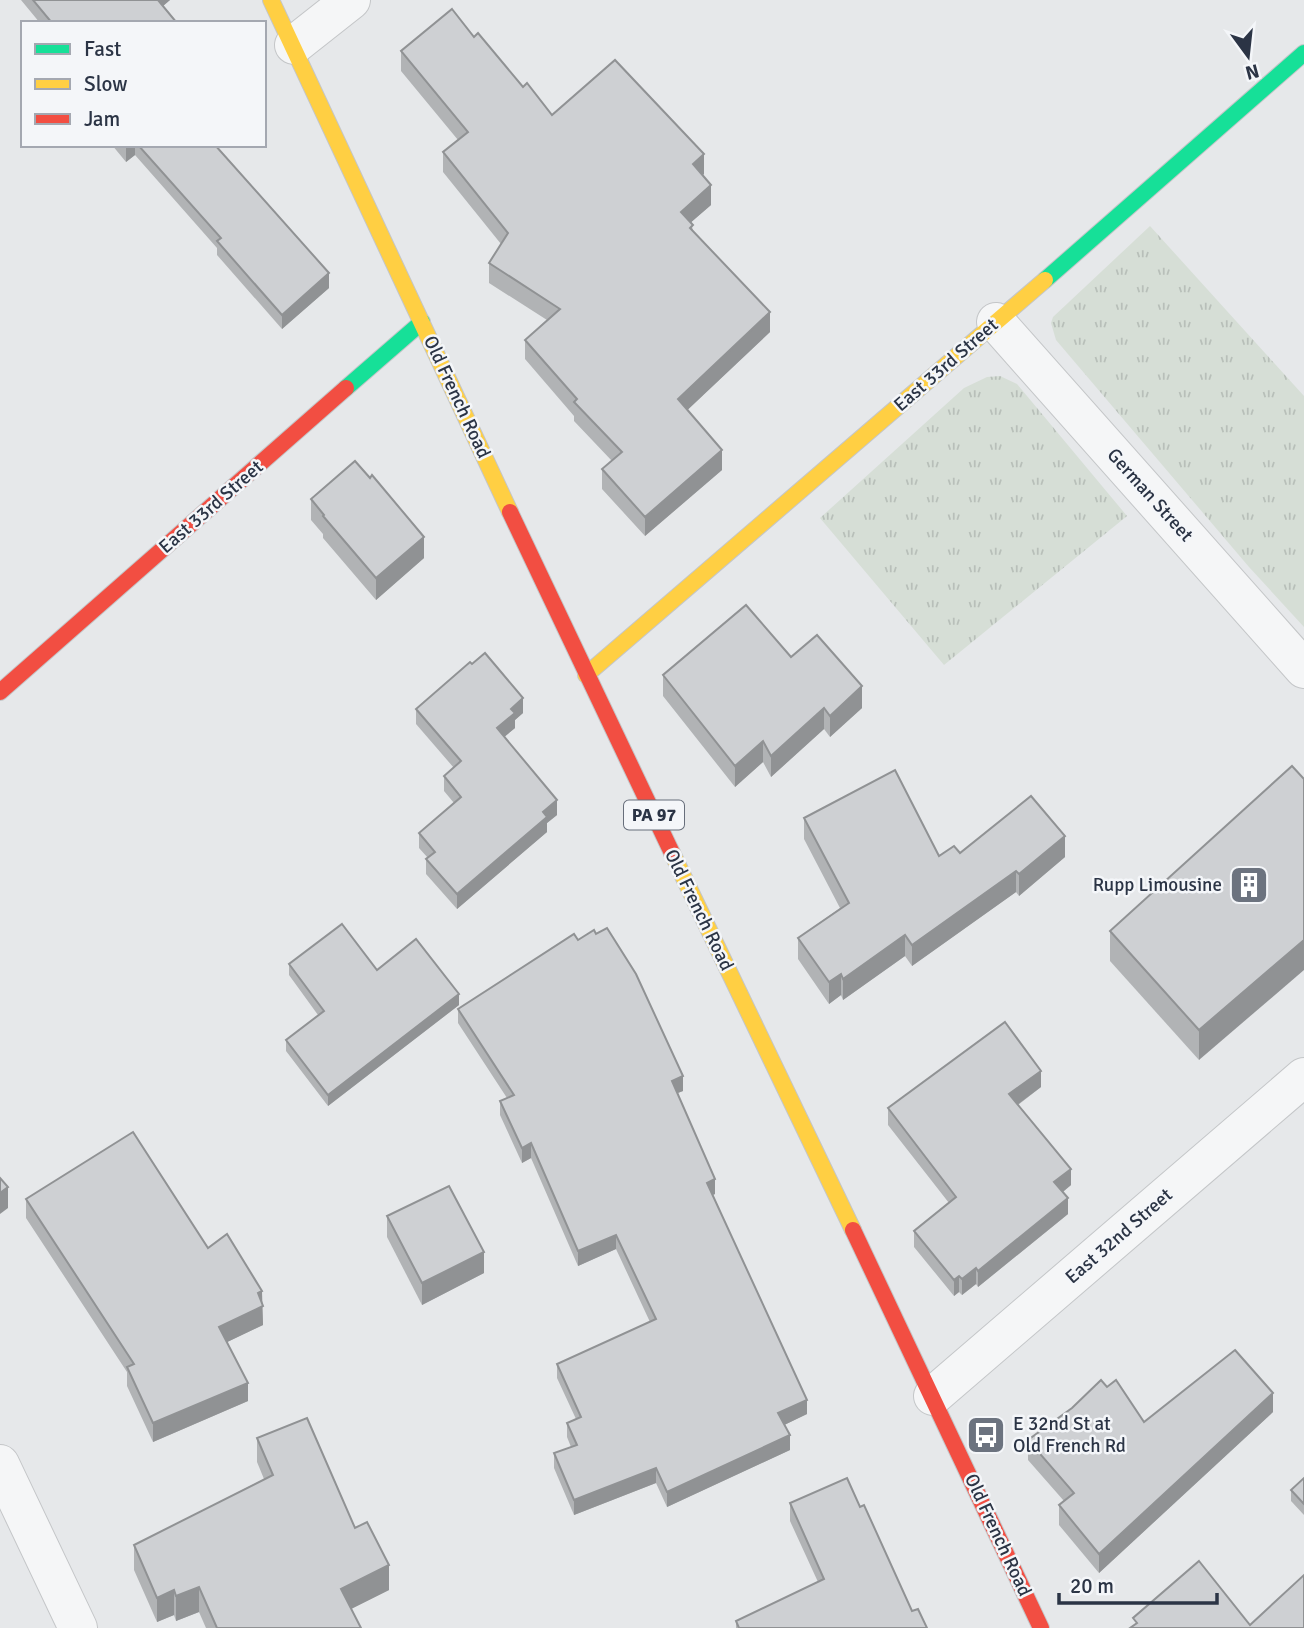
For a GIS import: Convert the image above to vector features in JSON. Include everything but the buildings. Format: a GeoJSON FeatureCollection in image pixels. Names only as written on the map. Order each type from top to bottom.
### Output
{"type":"FeatureCollection","features":[{"type":"Feature","properties":{"kind":"main road","name":"Old French Road"},"geometry":{"type":"LineString","coordinates":[[271,0],[586,675],[933,1396],[1041,1628]]}},
{"type":"Feature","properties":{"kind":"main road","name":"East 33rd Street"},"geometry":{"type":"LineString","coordinates":[[586,675],[1304,53]]}},
{"type":"Feature","properties":{"kind":"main road","name":"East 33rd Street"},"geometry":{"type":"LineString","coordinates":[[0,692],[422,322]]}},
{"type":"Feature","properties":{"kind":"street"},"geometry":{"type":"LineString","coordinates":[[294,45],[351,0]]}},
{"type":"Feature","properties":{"kind":"street","name":"German Street"},"geometry":{"type":"LineString","coordinates":[[996,322],[1304,669]]}},
{"type":"Feature","properties":{"kind":"street","name":"East 32nd Street"},"geometry":{"type":"LineString","coordinates":[[933,1396],[1304,1077]]}},
{"type":"Feature","properties":{"kind":"street"},"geometry":{"type":"LineString","coordinates":[[0,1464],[78,1628]]}},
{"type":"Feature","properties":{"kind":"green space"},"geometry":{"type":"Polygon","coordinates":[[[1150,226],[1304,396],[1304,627],[1249,567],[1056,340],[1051,323],[1053,317],[1150,226]]]}},
{"type":"Feature","properties":{"kind":"green space"},"geometry":{"type":"Polygon","coordinates":[[[1000,376],[1017,384],[1127,516],[944,665],[820,518],[964,388],[987,377],[1000,376]]]}},
{"type":"Feature","properties":{"kind":"traffic: fast"},"geometry":{"type":"LineString","coordinates":[[1045,280],[1304,53]]}},
{"type":"Feature","properties":{"kind":"traffic: fast"},"geometry":{"type":"LineString","coordinates":[[346,388],[422,322]]}},
{"type":"Feature","properties":{"kind":"traffic: slow"},"geometry":{"type":"LineString","coordinates":[[271,0],[510,512]]}},
{"type":"Feature","properties":{"kind":"traffic: slow"},"geometry":{"type":"LineString","coordinates":[[586,675],[1045,280]]}},
{"type":"Feature","properties":{"kind":"traffic: slow"},"geometry":{"type":"LineString","coordinates":[[672,853],[853,1230]]}},
{"type":"Feature","properties":{"kind":"traffic: jam"},"geometry":{"type":"LineString","coordinates":[[0,692],[346,388]]}},
{"type":"Feature","properties":{"kind":"traffic: jam"},"geometry":{"type":"LineString","coordinates":[[510,512],[672,853]]}},
{"type":"Feature","properties":{"kind":"traffic: jam"},"geometry":{"type":"LineString","coordinates":[[853,1230],[1041,1628]]}},
{"type":"Feature","properties":{"kind":"place","name":"Rupp Limousine"},"geometry":{"type":"Point","coordinates":[1249,885]}},
{"type":"Feature","properties":{"kind":"place","name":"E 32nd St at Old French Rd"},"geometry":{"type":"Point","coordinates":[986,1435]}}]}
